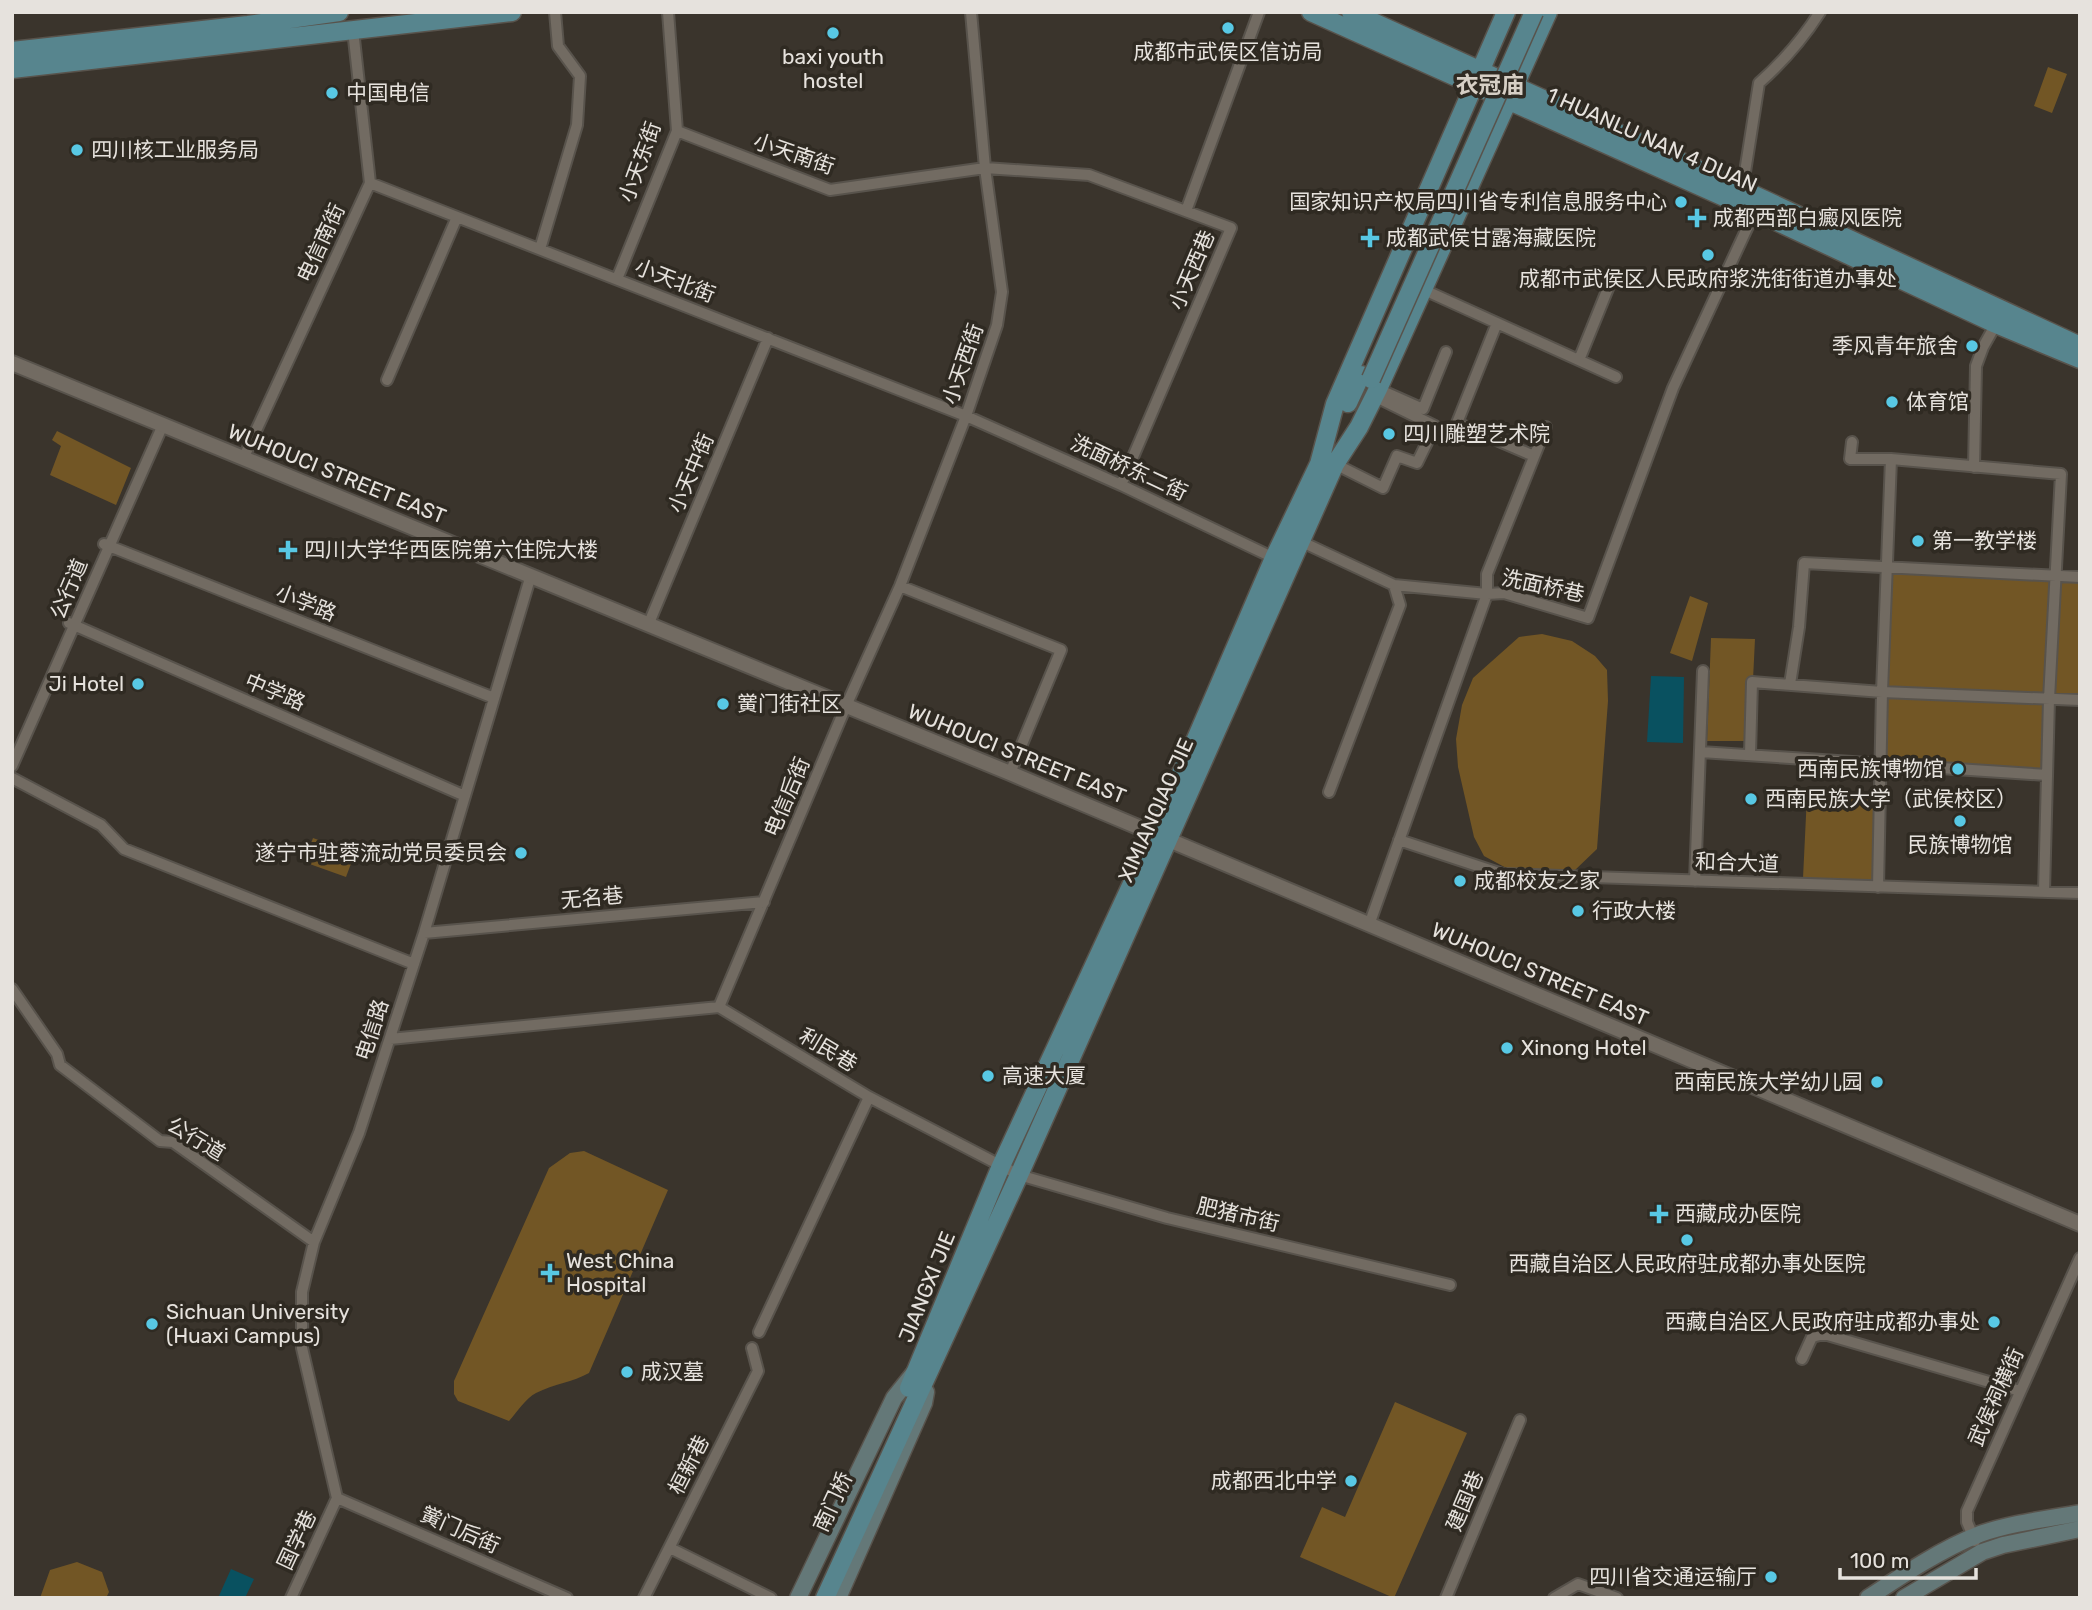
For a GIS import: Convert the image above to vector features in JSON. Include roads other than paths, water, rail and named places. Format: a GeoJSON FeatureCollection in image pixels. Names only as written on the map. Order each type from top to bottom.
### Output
{"type":"FeatureCollection","features":[{"type":"Feature","properties":{"kind":"main road"},"geometry":{"type":"LineString","coordinates":[[12,51],[248,18],[339,12]]}},
{"type":"Feature","properties":{"kind":"main road"},"geometry":{"type":"LineString","coordinates":[[12,69],[512,12]]}},
{"type":"Feature","properties":{"kind":"main road"},"geometry":{"type":"LineString","coordinates":[[1311,12],[1477,78]]}},
{"type":"Feature","properties":{"kind":"main road"},"geometry":{"type":"LineString","coordinates":[[1351,12],[1477,78]]}},
{"type":"Feature","properties":{"kind":"main road","name":"XIMIANQIAO JIE"},"geometry":{"type":"LineString","coordinates":[[1001,1166],[1302,542],[1327,464],[1335,404],[1506,12]]}},
{"type":"Feature","properties":{"kind":"main road"},"geometry":{"type":"LineString","coordinates":[[1371,385],[1522,12]]}},
{"type":"Feature","properties":{"kind":"main road"},"geometry":{"type":"LineString","coordinates":[[1371,385],[1534,12]]}},
{"type":"Feature","properties":{"kind":"main road","name":"XIMIANQIAO JIE"},"geometry":{"type":"LineString","coordinates":[[1019,1175],[1161,837],[1274,558],[1422,289],[1548,12]]}},
{"type":"Feature","properties":{"kind":"main road","name":"1 HUANLU NAN 4 DUAN"},"geometry":{"type":"LineString","coordinates":[[1477,78],[1739,188],[2080,346]]}},
{"type":"Feature","properties":{"kind":"main road","name":"1 HUANLU NAN 4 DUAN"},"geometry":{"type":"LineString","coordinates":[[1512,93],[1996,324],[2080,359]]}},
{"type":"Feature","properties":{"kind":"main road","name":"JIANGXI JIE"},"geometry":{"type":"LineString","coordinates":[[924,1368],[1001,1166]]}},
{"type":"Feature","properties":{"kind":"main road","name":"JIANGXI JIE"},"geometry":{"type":"LineString","coordinates":[[898,1426],[1019,1175]]}},
{"type":"Feature","properties":{"kind":"main road"},"geometry":{"type":"LineString","coordinates":[[838,1598],[924,1403],[924,1368]]}},
{"type":"Feature","properties":{"kind":"main road"},"geometry":{"type":"LineString","coordinates":[[798,1598],[894,1398],[924,1368]]}},
{"type":"Feature","properties":{"kind":"main road","name":"南门桥"},"geometry":{"type":"LineString","coordinates":[[813,1598],[898,1426]]}},
{"type":"Feature","properties":{"kind":"main road","name":"南门桥"},"geometry":{"type":"LineString","coordinates":[[825,1598],[898,1426]]}},
{"type":"Feature","properties":{"kind":"main road"},"geometry":{"type":"LineString","coordinates":[[1868,1598],[1973,1537],[2080,1513]]}},
{"type":"Feature","properties":{"kind":"main road"},"geometry":{"type":"LineString","coordinates":[[1904,1598],[1982,1552],[2080,1529]]}},
{"type":"Feature","properties":{"kind":"street"},"geometry":{"type":"LineString","coordinates":[[540,249],[577,125],[580,76],[558,46],[555,12]]}},
{"type":"Feature","properties":{"kind":"street","name":"小天东街"},"geometry":{"type":"LineString","coordinates":[[617,279],[677,131],[667,12]]}},
{"type":"Feature","properties":{"kind":"street","name":"小天西街"},"geometry":{"type":"LineString","coordinates":[[846,706],[900,586],[966,416],[1000,309],[1002,292],[985,168],[971,12]]}},
{"type":"Feature","properties":{"kind":"street"},"geometry":{"type":"LineString","coordinates":[[1186,211],[1259,12]]}},
{"type":"Feature","properties":{"kind":"street"},"geometry":{"type":"LineString","coordinates":[[1739,188],[1745,172],[1759,83],[1781,64],[1804,37],[1819,12]]}},
{"type":"Feature","properties":{"kind":"street"},"geometry":{"type":"LineString","coordinates":[[353,30],[370,183]]}},
{"type":"Feature","properties":{"kind":"street","name":"小天南街"},"geometry":{"type":"LineString","coordinates":[[677,131],[830,190],[985,168]]}},
{"type":"Feature","properties":{"kind":"street","name":"小天西巷"},"geometry":{"type":"LineString","coordinates":[[985,168],[1089,175],[1231,228],[1121,485]]}},
{"type":"Feature","properties":{"kind":"street","name":"小天北街"},"geometry":{"type":"LineString","coordinates":[[370,183],[966,416]]}},
{"type":"Feature","properties":{"kind":"street","name":"电信南街"},"geometry":{"type":"LineString","coordinates":[[243,459],[370,183]]}},
{"type":"Feature","properties":{"kind":"street","name":"洗面桥巷"},"geometry":{"type":"LineString","coordinates":[[1369,925],[1487,594],[1504,593],[1588,618],[1674,388],[1755,211]]}},
{"type":"Feature","properties":{"kind":"street"},"geometry":{"type":"LineString","coordinates":[[387,380],[457,217]]}},
{"type":"Feature","properties":{"kind":"street"},"geometry":{"type":"LineString","coordinates":[[1579,360],[1613,276]]}},
{"type":"Feature","properties":{"kind":"street"},"geometry":{"type":"LineString","coordinates":[[1422,289],[1616,377]]}},
{"type":"Feature","properties":{"kind":"street"},"geometry":{"type":"LineString","coordinates":[[1497,323],[1457,423],[1534,456]]}},
{"type":"Feature","properties":{"kind":"street"},"geometry":{"type":"LineString","coordinates":[[1974,467],[1976,366],[1996,324]]}},
{"type":"Feature","properties":{"kind":"street","name":"小天中街"},"geometry":{"type":"LineString","coordinates":[[649,623],[768,338]]}},
{"type":"Feature","properties":{"kind":"street"},"geometry":{"type":"LineString","coordinates":[[1371,385],[1423,409],[1446,352]]}},
{"type":"Feature","properties":{"kind":"street","name":"WUHOUCI STREET EAST"},"geometry":{"type":"LineString","coordinates":[[12,363],[1010,773],[2080,1224]]}},
{"type":"Feature","properties":{"kind":"street"},"geometry":{"type":"LineString","coordinates":[[1327,464],[1383,488],[1397,456],[1416,463],[1435,426],[1371,385]]}},
{"type":"Feature","properties":{"kind":"street","name":"洗面桥东二街"},"geometry":{"type":"LineString","coordinates":[[966,416],[1121,485],[1274,558]]}},
{"type":"Feature","properties":{"kind":"street","name":"公行道"},"geometry":{"type":"LineString","coordinates":[[12,766],[71,625],[160,426]]}},
{"type":"Feature","properties":{"kind":"street"},"geometry":{"type":"LineString","coordinates":[[1302,542],[1394,584],[1487,594],[1487,574],[1546,426]]}},
{"type":"Feature","properties":{"kind":"street"},"geometry":{"type":"LineString","coordinates":[[1852,442],[1850,459],[1891,459],[2061,474],[2049,699],[2044,892]]}},
{"type":"Feature","properties":{"kind":"street"},"geometry":{"type":"LineString","coordinates":[[1878,887],[1891,459]]}},
{"type":"Feature","properties":{"kind":"street","name":"小学路"},"geometry":{"type":"LineString","coordinates":[[106,545],[494,698]]}},
{"type":"Feature","properties":{"kind":"street"},"geometry":{"type":"LineString","coordinates":[[1790,684],[1799,627],[1804,563],[2080,577]]}},
{"type":"Feature","properties":{"kind":"street","name":"电信路"},"geometry":{"type":"LineString","coordinates":[[337,1498],[302,1349],[302,1292],[314,1242],[359,1133],[424,933],[531,575]]}},
{"type":"Feature","properties":{"kind":"street"},"geometry":{"type":"LineString","coordinates":[[1329,792],[1400,605],[1394,584]]}},
{"type":"Feature","properties":{"kind":"street"},"geometry":{"type":"LineString","coordinates":[[900,586],[1061,650],[1010,773]]}},
{"type":"Feature","properties":{"kind":"street","name":"公行道"},"geometry":{"type":"LineString","coordinates":[[12,750],[71,625]]}},
{"type":"Feature","properties":{"kind":"street","name":"中学路"},"geometry":{"type":"LineString","coordinates":[[71,625],[465,796]]}},
{"type":"Feature","properties":{"kind":"street"},"geometry":{"type":"LineString","coordinates":[[1695,881],[1703,671]]}},
{"type":"Feature","properties":{"kind":"street"},"geometry":{"type":"LineString","coordinates":[[1750,754],[1752,682],[1882,692],[2080,700]]}},
{"type":"Feature","properties":{"kind":"street","name":"电信后街"},"geometry":{"type":"LineString","coordinates":[[764,902],[846,706]]}},
{"type":"Feature","properties":{"kind":"street"},"geometry":{"type":"LineString","coordinates":[[1701,752],[2047,775]]}},
{"type":"Feature","properties":{"kind":"street"},"geometry":{"type":"LineString","coordinates":[[12,778],[102,825],[124,849],[414,964]]}},
{"type":"Feature","properties":{"kind":"street","name":"和合大道"},"geometry":{"type":"LineString","coordinates":[[1399,840],[1502,874],[2080,893]]}},
{"type":"Feature","properties":{"kind":"street"},"geometry":{"type":"LineString","coordinates":[[390,1039],[719,1007],[764,902]]}},
{"type":"Feature","properties":{"kind":"street","name":"无名巷"},"geometry":{"type":"LineString","coordinates":[[424,933],[764,902]]}},
{"type":"Feature","properties":{"kind":"street","name":"公行道"},"geometry":{"type":"LineString","coordinates":[[12,989],[57,1054],[60,1065]]}},
{"type":"Feature","properties":{"kind":"street","name":"公行道"},"geometry":{"type":"LineString","coordinates":[[12,1000],[60,1065],[160,1141],[173,1142],[314,1242]]}},
{"type":"Feature","properties":{"kind":"street","name":"利民巷"},"geometry":{"type":"LineString","coordinates":[[719,1007],[869,1097],[1019,1175]]}},
{"type":"Feature","properties":{"kind":"street"},"geometry":{"type":"LineString","coordinates":[[759,1332],[869,1097]]}},
{"type":"Feature","properties":{"kind":"street","name":"肥猪市街"},"geometry":{"type":"LineString","coordinates":[[1019,1175],[1167,1218],[1450,1285]]}},
{"type":"Feature","properties":{"kind":"street","name":"武侯祠横街"},"geometry":{"type":"LineString","coordinates":[[1982,1552],[1967,1522],[1967,1511],[2080,1258]]}},
{"type":"Feature","properties":{"kind":"street"},"geometry":{"type":"LineString","coordinates":[[1802,1359],[1812,1337],[1824,1334],[2020,1391]]}},
{"type":"Feature","properties":{"kind":"street","name":"桓新巷"},"geometry":{"type":"LineString","coordinates":[[643,1598],[758,1371],[752,1348]]}},
{"type":"Feature","properties":{"kind":"street","name":"建国巷"},"geometry":{"type":"LineString","coordinates":[[1446,1598],[1520,1420]]}},
{"type":"Feature","properties":{"kind":"street","name":"国学巷"},"geometry":{"type":"LineString","coordinates":[[291,1598],[337,1498]]}},
{"type":"Feature","properties":{"kind":"street","name":"黉门后街"},"geometry":{"type":"LineString","coordinates":[[337,1498],[567,1598]]}},
{"type":"Feature","properties":{"kind":"street"},"geometry":{"type":"LineString","coordinates":[[670,1548],[771,1598]]}},
{"type":"Feature","properties":{"kind":"street"},"geometry":{"type":"LineString","coordinates":[[1554,1598],[1578,1584],[1617,1598]]}},
{"type":"Feature","properties":{"kind":"water"},"geometry":{"type":"Polygon","coordinates":[[[1651,676],[1684,677],[1683,743],[1647,742],[1651,676]]]}},
{"type":"Feature","properties":{"kind":"water"},"geometry":{"type":"Polygon","coordinates":[[[231,1569],[254,1579],[245,1598],[218,1598],[231,1569]]]}},
{"type":"Feature","properties":{"kind":"place","name":"成都市武侯区信访局"},"geometry":{"type":"Point","coordinates":[1228,28]}},
{"type":"Feature","properties":{"kind":"place","name":"baxi youth hostel"},"geometry":{"type":"Point","coordinates":[833,33]}},
{"type":"Feature","properties":{"kind":"place","name":"中国电信"},"geometry":{"type":"Point","coordinates":[332,93]}},
{"type":"Feature","properties":{"kind":"place","name":"四川核工业服务局"},"geometry":{"type":"Point","coordinates":[77,150]}},
{"type":"Feature","properties":{"kind":"place","name":"国家知识产权局四川省专利信息服务中心"},"geometry":{"type":"Point","coordinates":[1681,202]}},
{"type":"Feature","properties":{"kind":"place","name":"成都西部白癜风医院"},"geometry":{"type":"Point","coordinates":[1697,218]}},
{"type":"Feature","properties":{"kind":"place","name":"成都武侯甘露海藏医院"},"geometry":{"type":"Point","coordinates":[1370,238]}},
{"type":"Feature","properties":{"kind":"place","name":"成都市武侯区人民政府浆洗街街道办事处"},"geometry":{"type":"Point","coordinates":[1708,255]}},
{"type":"Feature","properties":{"kind":"place","name":"季风青年旅舍"},"geometry":{"type":"Point","coordinates":[1972,346]}},
{"type":"Feature","properties":{"kind":"place","name":"体育馆"},"geometry":{"type":"Point","coordinates":[1892,402]}},
{"type":"Feature","properties":{"kind":"place","name":"四川雕塑艺术院"},"geometry":{"type":"Point","coordinates":[1389,434]}},
{"type":"Feature","properties":{"kind":"place","name":"第一教学楼"},"geometry":{"type":"Point","coordinates":[1918,541]}},
{"type":"Feature","properties":{"kind":"place","name":"四川大学华西医院第六住院大楼"},"geometry":{"type":"Point","coordinates":[288,550]}},
{"type":"Feature","properties":{"kind":"place","name":"Ji Hotel"},"geometry":{"type":"Point","coordinates":[138,684]}},
{"type":"Feature","properties":{"kind":"place","name":"黉门街社区"},"geometry":{"type":"Point","coordinates":[723,704]}},
{"type":"Feature","properties":{"kind":"place","name":"西南民族博物馆"},"geometry":{"type":"Point","coordinates":[1958,769]}},
{"type":"Feature","properties":{"kind":"place","name":"西南民族大学（武侯校区）"},"geometry":{"type":"Point","coordinates":[1751,799]}},
{"type":"Feature","properties":{"kind":"place","name":"民族博物馆"},"geometry":{"type":"Point","coordinates":[1960,821]}},
{"type":"Feature","properties":{"kind":"place","name":"遂宁市驻蓉流动党员委员会"},"geometry":{"type":"Point","coordinates":[521,853]}},
{"type":"Feature","properties":{"kind":"place","name":"成都校友之家"},"geometry":{"type":"Point","coordinates":[1460,881]}},
{"type":"Feature","properties":{"kind":"place","name":"行政大楼"},"geometry":{"type":"Point","coordinates":[1578,911]}},
{"type":"Feature","properties":{"kind":"place","name":"Xinong Hotel"},"geometry":{"type":"Point","coordinates":[1507,1048]}},
{"type":"Feature","properties":{"kind":"place","name":"高速大厦"},"geometry":{"type":"Point","coordinates":[988,1076]}},
{"type":"Feature","properties":{"kind":"place","name":"西南民族大学幼儿园"},"geometry":{"type":"Point","coordinates":[1877,1082]}},
{"type":"Feature","properties":{"kind":"place","name":"西藏成办医院"},"geometry":{"type":"Point","coordinates":[1659,1214]}},
{"type":"Feature","properties":{"kind":"place","name":"西藏自治区人民政府驻成都办事处医院"},"geometry":{"type":"Point","coordinates":[1687,1240]}},
{"type":"Feature","properties":{"kind":"place","name":"West China Hospital"},"geometry":{"type":"Point","coordinates":[550,1273]}},
{"type":"Feature","properties":{"kind":"place","name":"西藏自治区人民政府驻成都办事处"},"geometry":{"type":"Point","coordinates":[1994,1322]}},
{"type":"Feature","properties":{"kind":"place","name":"Sichuan University (Huaxi Campus)"},"geometry":{"type":"Point","coordinates":[152,1324]}},
{"type":"Feature","properties":{"kind":"place","name":"成汉墓"},"geometry":{"type":"Point","coordinates":[627,1372]}},
{"type":"Feature","properties":{"kind":"place","name":"成都西北中学"},"geometry":{"type":"Point","coordinates":[1351,1481]}},
{"type":"Feature","properties":{"kind":"place","name":"四川省交通运输厅"},"geometry":{"type":"Point","coordinates":[1771,1577]}},
{"type":"Feature","properties":{"kind":"district","name":"衣冠庙"},"geometry":{"type":"Point","coordinates":[1490,85]}}]}
